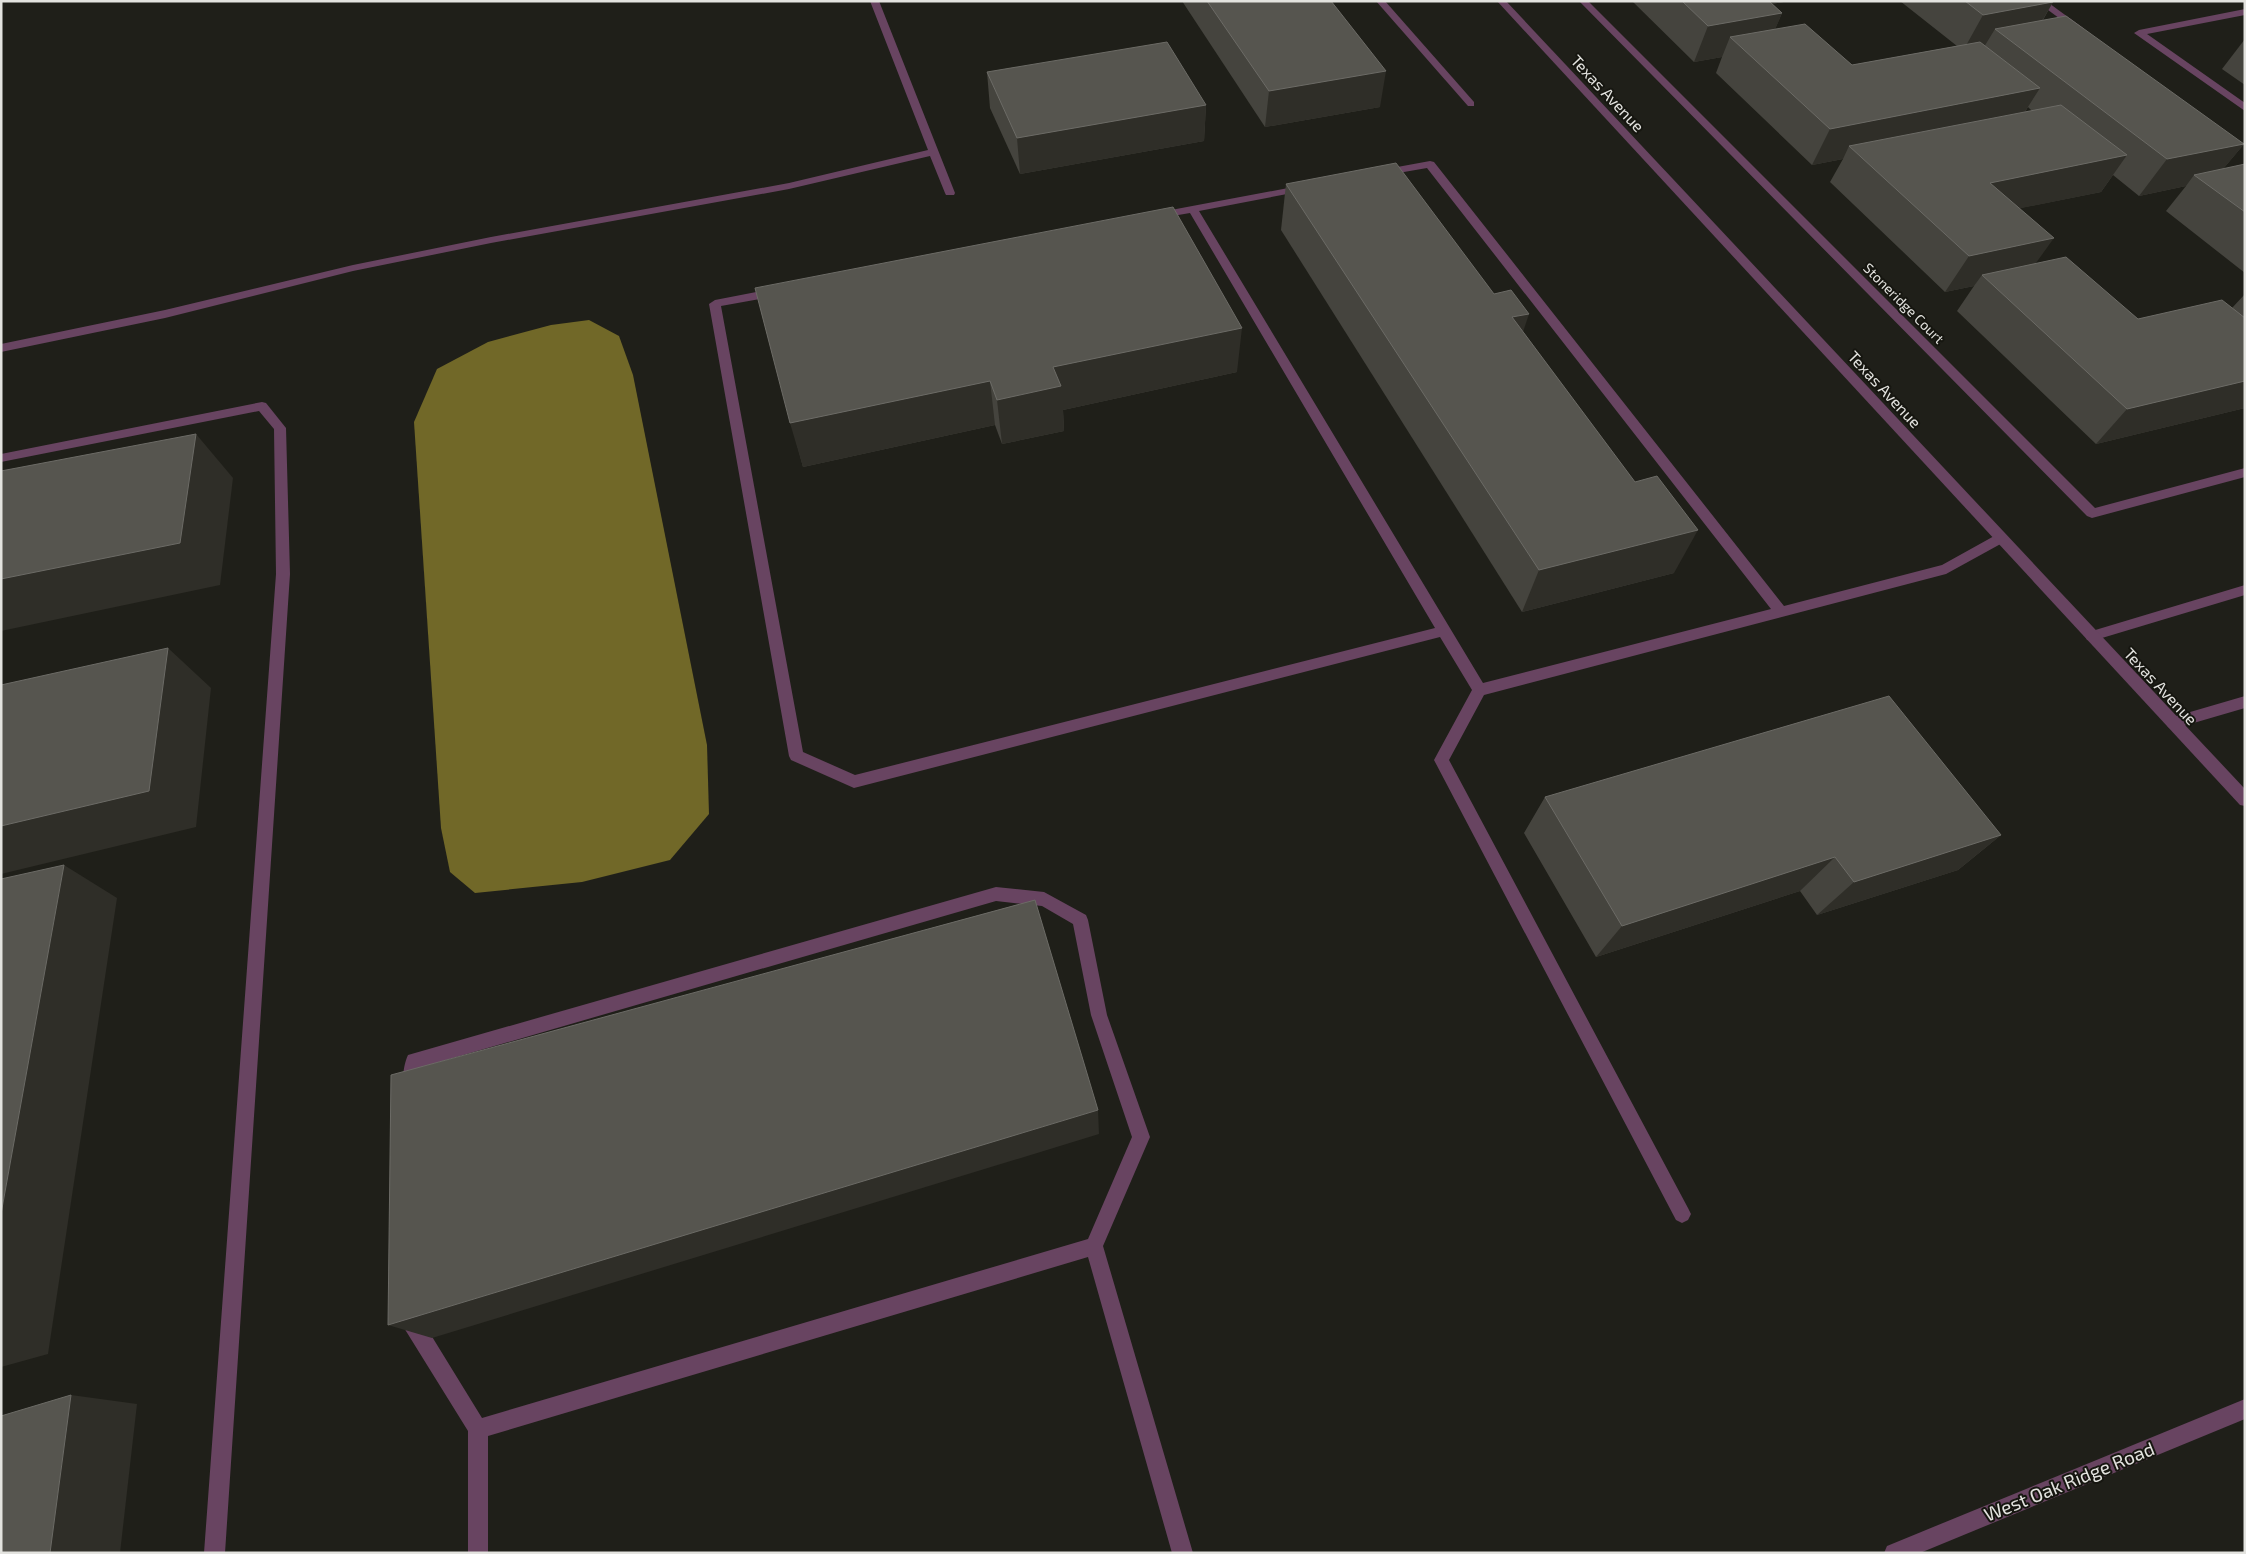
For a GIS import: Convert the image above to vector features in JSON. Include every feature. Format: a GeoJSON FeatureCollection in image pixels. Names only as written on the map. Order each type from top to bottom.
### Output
{"type":"FeatureCollection","features":[{"type":"Feature","properties":{"kind":"street"},"geometry":{"type":"LineString","coordinates":[[874,1],[950,193]]}},
{"type":"Feature","properties":{"kind":"street"},"geometry":{"type":"LineString","coordinates":[[1380,1],[1471,104]]}},
{"type":"Feature","properties":{"kind":"street","name":"Texas Avenue"},"geometry":{"type":"LineString","coordinates":[[1501,1],[2245,800]]}},
{"type":"Feature","properties":{"kind":"street","name":"Stoneridge Court"},"geometry":{"type":"LineString","coordinates":[[1583,1],[2092,513],[2245,472]]}},
{"type":"Feature","properties":{"kind":"street"},"geometry":{"type":"LineString","coordinates":[[2040,1],[2088,35]]}},
{"type":"Feature","properties":{"kind":"street"},"geometry":{"type":"LineString","coordinates":[[2245,12],[2139,33],[2245,108]]}},
{"type":"Feature","properties":{"kind":"street"},"geometry":{"type":"LineString","coordinates":[[1,348],[165,314],[353,268],[500,238],[789,186],[934,152]]}},
{"type":"Feature","properties":{"kind":"street"},"geometry":{"type":"LineString","coordinates":[[1373,174],[1430,164],[1780,611]]}},
{"type":"Feature","properties":{"kind":"street"},"geometry":{"type":"LineString","coordinates":[[1144,218],[1316,185]]}},
{"type":"Feature","properties":{"kind":"street"},"geometry":{"type":"LineString","coordinates":[[1193,209],[1479,690]]}},
{"type":"Feature","properties":{"kind":"street"},"geometry":{"type":"LineString","coordinates":[[793,288],[715,304],[796,756],[854,782],[1444,631]]}},
{"type":"Feature","properties":{"kind":"street"},"geometry":{"type":"LineString","coordinates":[[1,458],[262,406],[280,428],[283,574],[214,1553]]}},
{"type":"Feature","properties":{"kind":"street"},"geometry":{"type":"LineString","coordinates":[[1682,1214],[1441,760],[1479,690],[1946,568],[2001,538]]}},
{"type":"Feature","properties":{"kind":"street"},"geometry":{"type":"LineString","coordinates":[[2092,636],[2245,590]]}},
{"type":"Feature","properties":{"kind":"street"},"geometry":{"type":"LineString","coordinates":[[2173,723],[2245,702]]}},
{"type":"Feature","properties":{"kind":"street"},"geometry":{"type":"LineString","coordinates":[[411,1101],[414,1061],[996,894],[1044,898],[1080,920],[1099,1015],[1140,1137],[1094,1246],[1183,1553]]}},
{"type":"Feature","properties":{"kind":"street"},"geometry":{"type":"LineString","coordinates":[[478,1430],[1094,1246]]}},
{"type":"Feature","properties":{"kind":"street"},"geometry":{"type":"LineString","coordinates":[[397,1299],[478,1430],[478,1553]]}},
{"type":"Feature","properties":{"kind":"street","name":"West Oak Ridge Road"},"geometry":{"type":"LineString","coordinates":[[1894,1553],[2245,1409]]}},
{"type":"Feature","properties":{"kind":"shaded area"},"geometry":{"type":"Polygon","coordinates":[[[589,320],[619,336],[633,375],[707,745],[709,814],[670,860],[582,882],[475,893],[450,872],[441,828],[414,422],[437,369],[488,342],[551,325],[589,320]]]}},
{"type":"Feature","properties":{"kind":"building"},"geometry":{"type":"Polygon","coordinates":[[[1207,1],[1331,1],[1386,71],[1269,91],[1207,1]]]}},
{"type":"Feature","properties":{"kind":"building"},"geometry":{"type":"Polygon","coordinates":[[[1682,1],[1769,1],[1782,13],[1708,26],[1682,1]]]}},
{"type":"Feature","properties":{"kind":"building"},"geometry":{"type":"Polygon","coordinates":[[[1965,1],[2052,1],[2053,2],[1983,15],[1965,1]]]}},
{"type":"Feature","properties":{"kind":"building"},"geometry":{"type":"Polygon","coordinates":[[[2066,16],[2244,144],[2167,159],[1995,29],[2066,16]]]}},
{"type":"Feature","properties":{"kind":"building"},"geometry":{"type":"Polygon","coordinates":[[[1805,24],[1852,65],[1980,42],[2040,88],[1830,129],[1730,37],[1805,24]]]}},
{"type":"Feature","properties":{"kind":"building"},"geometry":{"type":"Polygon","coordinates":[[[1167,42],[1206,105],[1017,138],[987,72],[1167,42]]]}},
{"type":"Feature","properties":{"kind":"building"},"geometry":{"type":"Polygon","coordinates":[[[2061,105],[2127,155],[1990,183],[2054,238],[1969,256],[1849,146],[2061,105]]]}},
{"type":"Feature","properties":{"kind":"building"},"geometry":{"type":"Polygon","coordinates":[[[1396,163],[1494,294],[1511,290],[1529,314],[1512,317],[1635,482],[1657,476],[1698,530],[1539,570],[1286,184],[1396,163]]]}},
{"type":"Feature","properties":{"kind":"building"},"geometry":{"type":"Polygon","coordinates":[[[2245,164],[2245,212],[2194,175],[2245,164]]]}},
{"type":"Feature","properties":{"kind":"building"},"geometry":{"type":"Polygon","coordinates":[[[1173,207],[1242,328],[1053,367],[1061,386],[997,400],[990,381],[790,423],[755,288],[1173,207]]]}},
{"type":"Feature","properties":{"kind":"building"},"geometry":{"type":"Polygon","coordinates":[[[2066,257],[2138,319],[2222,300],[2245,318],[2245,381],[2127,409],[1982,275],[2066,257]]]}},
{"type":"Feature","properties":{"kind":"building"},"geometry":{"type":"Polygon","coordinates":[[[196,434],[180,543],[1,579],[1,471],[196,434]]]}},
{"type":"Feature","properties":{"kind":"building"},"geometry":{"type":"Polygon","coordinates":[[[168,648],[149,791],[1,826],[1,685],[168,648]]]}},
{"type":"Feature","properties":{"kind":"building"},"geometry":{"type":"Polygon","coordinates":[[[1889,696],[2001,835],[1854,882],[1835,857],[1622,926],[1545,797],[1889,696]]]}},
{"type":"Feature","properties":{"kind":"building"},"geometry":{"type":"Polygon","coordinates":[[[64,865],[1,1214],[1,879],[64,865]]]}},
{"type":"Feature","properties":{"kind":"building"},"geometry":{"type":"Polygon","coordinates":[[[1035,900],[1098,1110],[388,1325],[391,1075],[1035,900]]]}},
{"type":"Feature","properties":{"kind":"building"},"geometry":{"type":"Polygon","coordinates":[[[71,1395],[50,1553],[1,1553],[1,1416],[71,1395]]]}}]}
